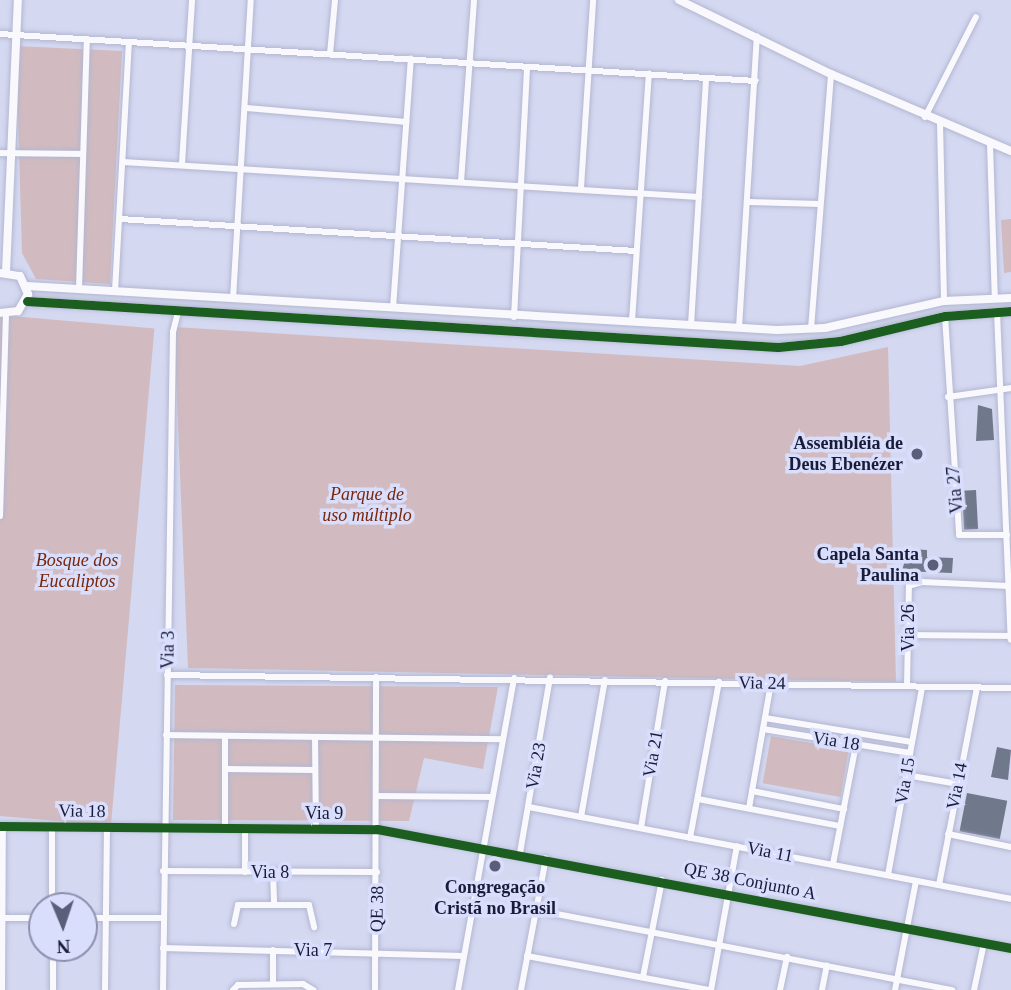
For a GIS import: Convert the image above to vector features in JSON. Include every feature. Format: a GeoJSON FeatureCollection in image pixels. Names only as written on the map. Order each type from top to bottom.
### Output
{"type":"FeatureCollection","features":[{"type":"Feature","properties":{"kind":"street"},"geometry":{"type":"LineString","coordinates":[[18,0],[4,153],[3,273],[20,276],[27,286],[26,301]]}},
{"type":"Feature","properties":{"kind":"street"},"geometry":{"type":"LineString","coordinates":[[182,164],[192,0]]}},
{"type":"Feature","properties":{"kind":"street"},"geometry":{"type":"LineString","coordinates":[[233,299],[247,108],[251,0]]}},
{"type":"Feature","properties":{"kind":"street"},"geometry":{"type":"LineString","coordinates":[[330,54],[335,0]]}},
{"type":"Feature","properties":{"kind":"street"},"geometry":{"type":"LineString","coordinates":[[461,182],[474,0]]}},
{"type":"Feature","properties":{"kind":"street"},"geometry":{"type":"LineString","coordinates":[[580,188],[593,0]]}},
{"type":"Feature","properties":{"kind":"street"},"geometry":{"type":"LineString","coordinates":[[679,0],[691,2],[831,74],[925,117],[1011,151]]}},
{"type":"Feature","properties":{"kind":"street"},"geometry":{"type":"LineString","coordinates":[[925,117],[976,18]]}},
{"type":"Feature","properties":{"kind":"street"},"geometry":{"type":"LineString","coordinates":[[0,34],[755,81]]}},
{"type":"Feature","properties":{"kind":"street"},"geometry":{"type":"LineString","coordinates":[[739,328],[749,202],[757,37]]}},
{"type":"Feature","properties":{"kind":"street"},"geometry":{"type":"LineString","coordinates":[[79,289],[87,39]]}},
{"type":"Feature","properties":{"kind":"street"},"geometry":{"type":"LineString","coordinates":[[115,291],[129,43]]}},
{"type":"Feature","properties":{"kind":"street"},"geometry":{"type":"LineString","coordinates":[[393,309],[411,60]]}},
{"type":"Feature","properties":{"kind":"street"},"geometry":{"type":"LineString","coordinates":[[514,317],[527,67]]}},
{"type":"Feature","properties":{"kind":"street"},"geometry":{"type":"LineString","coordinates":[[811,329],[831,74]]}},
{"type":"Feature","properties":{"kind":"street"},"geometry":{"type":"LineString","coordinates":[[632,321],[649,75]]}},
{"type":"Feature","properties":{"kind":"street"},"geometry":{"type":"LineString","coordinates":[[691,325],[706,79]]}},
{"type":"Feature","properties":{"kind":"street"},"geometry":{"type":"LineString","coordinates":[[247,108],[405,122]]}},
{"type":"Feature","properties":{"kind":"street"},"geometry":{"type":"LineString","coordinates":[[940,123],[944,301]]}},
{"type":"Feature","properties":{"kind":"street"},"geometry":{"type":"LineString","coordinates":[[990,144],[995,299]]}},
{"type":"Feature","properties":{"kind":"street"},"geometry":{"type":"LineString","coordinates":[[4,153],[83,154]]}},
{"type":"Feature","properties":{"kind":"street"},"geometry":{"type":"LineString","coordinates":[[123,162],[243,167],[699,197]]}},
{"type":"Feature","properties":{"kind":"street"},"geometry":{"type":"LineString","coordinates":[[749,202],[820,204]]}},
{"type":"Feature","properties":{"kind":"street"},"geometry":{"type":"LineString","coordinates":[[120,219],[636,251]]}},
{"type":"Feature","properties":{"kind":"street"},"geometry":{"type":"LineString","coordinates":[[27,286],[514,317],[811,329],[869,319],[944,301],[1011,298]]}},
{"type":"Feature","properties":{"kind":"street"},"geometry":{"type":"LineString","coordinates":[[0,516],[3,313],[26,301],[778,346],[874,333],[945,316],[1011,311]]}},
{"type":"Feature","properties":{"kind":"street"},"geometry":{"type":"LineString","coordinates":[[302,317],[303,304]]}},
{"type":"Feature","properties":{"kind":"street"},"geometry":{"type":"LineString","coordinates":[[313,318],[314,305]]}},
{"type":"Feature","properties":{"kind":"street","name":"Via 3"},"geometry":{"type":"LineString","coordinates":[[163,990],[173,332],[178,312]]}},
{"type":"Feature","properties":{"kind":"street"},"geometry":{"type":"LineString","coordinates":[[908,635],[1011,638],[998,390],[997,312]]}},
{"type":"Feature","properties":{"kind":"street"},"geometry":{"type":"LineString","coordinates":[[883,315],[886,330]]}},
{"type":"Feature","properties":{"kind":"street","name":"Via 27"},"geometry":{"type":"LineString","coordinates":[[945,316],[948,397],[959,535],[1007,535]]}},
{"type":"Feature","properties":{"kind":"street"},"geometry":{"type":"LineString","coordinates":[[869,319],[874,333]]}},
{"type":"Feature","properties":{"kind":"street"},"geometry":{"type":"LineString","coordinates":[[948,397],[1011,388]]}},
{"type":"Feature","properties":{"kind":"street","name":"Via 26"},"geometry":{"type":"LineString","coordinates":[[907,686],[908,589],[914,583],[1009,586]]}},
{"type":"Feature","properties":{"kind":"street","name":"Via 24"},"geometry":{"type":"LineString","coordinates":[[167,675],[550,678],[1011,688]]}},
{"type":"Feature","properties":{"kind":"street","name":"QE 38"},"geometry":{"type":"LineString","coordinates":[[375,990],[376,677]]}},
{"type":"Feature","properties":{"kind":"street"},"geometry":{"type":"LineString","coordinates":[[458,990],[514,678]]}},
{"type":"Feature","properties":{"kind":"street","name":"Via 23"},"geometry":{"type":"LineString","coordinates":[[520,853],[550,678]]}},
{"type":"Feature","properties":{"kind":"street"},"geometry":{"type":"LineString","coordinates":[[581,817],[605,680]]}},
{"type":"Feature","properties":{"kind":"street","name":"Via 21"},"geometry":{"type":"LineString","coordinates":[[640,828],[665,681]]}},
{"type":"Feature","properties":{"kind":"street"},"geometry":{"type":"LineString","coordinates":[[691,838],[719,682]]}},
{"type":"Feature","properties":{"kind":"street"},"geometry":{"type":"LineString","coordinates":[[749,808],[771,683]]}},
{"type":"Feature","properties":{"kind":"street","name":"Via 15"},"geometry":{"type":"LineString","coordinates":[[888,875],[922,687]]}},
{"type":"Feature","properties":{"kind":"street","name":"Via 14"},"geometry":{"type":"LineString","coordinates":[[939,885],[976,688]]}},
{"type":"Feature","properties":{"kind":"street","name":"Via 18"},"geometry":{"type":"LineString","coordinates":[[765,718],[912,742]]}},
{"type":"Feature","properties":{"kind":"street","name":"Via 18"},"geometry":{"type":"LineString","coordinates":[[763,729],[910,753]]}},
{"type":"Feature","properties":{"kind":"street"},"geometry":{"type":"LineString","coordinates":[[166,735],[503,739]]}},
{"type":"Feature","properties":{"kind":"street"},"geometry":{"type":"LineString","coordinates":[[225,736],[225,828]]}},
{"type":"Feature","properties":{"kind":"street"},"geometry":{"type":"LineString","coordinates":[[315,737],[316,828]]}},
{"type":"Feature","properties":{"kind":"street"},"geometry":{"type":"LineString","coordinates":[[833,864],[856,744]]}},
{"type":"Feature","properties":{"kind":"street"},"geometry":{"type":"LineString","coordinates":[[225,769],[315,770]]}},
{"type":"Feature","properties":{"kind":"street"},"geometry":{"type":"LineString","coordinates":[[906,775],[958,784]]}},
{"type":"Feature","properties":{"kind":"street"},"geometry":{"type":"LineString","coordinates":[[752,791],[844,809]]}},
{"type":"Feature","properties":{"kind":"street"},"geometry":{"type":"LineString","coordinates":[[377,796],[492,797]]}},
{"type":"Feature","properties":{"kind":"street"},"geometry":{"type":"LineString","coordinates":[[698,799],[841,825]]}},
{"type":"Feature","properties":{"kind":"street","name":"Via 11"},"geometry":{"type":"LineString","coordinates":[[529,807],[1011,899]]}},
{"type":"Feature","properties":{"kind":"street"},"geometry":{"type":"LineString","coordinates":[[1,826],[2,990]]}},
{"type":"Feature","properties":{"kind":"street","name":"Via 18"},"geometry":{"type":"LineString","coordinates":[[1,826],[164,827]]}},
{"type":"Feature","properties":{"kind":"street"},"geometry":{"type":"LineString","coordinates":[[52,826],[52,892]]}},
{"type":"Feature","properties":{"kind":"street"},"geometry":{"type":"LineString","coordinates":[[105,990],[107,827]]}},
{"type":"Feature","properties":{"kind":"street","name":"Via 9"},"geometry":{"type":"LineString","coordinates":[[164,827],[377,829],[484,846]]}},
{"type":"Feature","properties":{"kind":"street"},"geometry":{"type":"LineString","coordinates":[[245,829],[245,872]]}},
{"type":"Feature","properties":{"kind":"street"},"geometry":{"type":"LineString","coordinates":[[948,834],[1010,847],[1011,837]]}},
{"type":"Feature","properties":{"kind":"street","name":"QE 38 Conjunto A"},"geometry":{"type":"LineString","coordinates":[[484,846],[1011,948]]}},
{"type":"Feature","properties":{"kind":"street"},"geometry":{"type":"LineString","coordinates":[[527,956],[710,990],[737,846]]}},
{"type":"Feature","properties":{"kind":"street"},"geometry":{"type":"LineString","coordinates":[[521,990],[546,858]]}},
{"type":"Feature","properties":{"kind":"street","name":"Via 8"},"geometry":{"type":"LineString","coordinates":[[163,871],[377,872]]}},
{"type":"Feature","properties":{"kind":"street"},"geometry":{"type":"LineString","coordinates":[[273,872],[274,905]]}},
{"type":"Feature","properties":{"kind":"street"},"geometry":{"type":"LineString","coordinates":[[643,977],[663,880]]}},
{"type":"Feature","properties":{"kind":"street"},"geometry":{"type":"LineString","coordinates":[[895,990],[916,881]]}},
{"type":"Feature","properties":{"kind":"street"},"geometry":{"type":"LineString","coordinates":[[234,924],[235,905],[311,905],[314,927]]}},
{"type":"Feature","properties":{"kind":"street"},"geometry":{"type":"LineString","coordinates":[[536,911],[952,990]]}},
{"type":"Feature","properties":{"kind":"street"},"geometry":{"type":"LineString","coordinates":[[2,918],[28,918]]}},
{"type":"Feature","properties":{"kind":"street"},"geometry":{"type":"LineString","coordinates":[[98,918],[163,918]]}},
{"type":"Feature","properties":{"kind":"street"},"geometry":{"type":"LineString","coordinates":[[974,990],[984,943]]}},
{"type":"Feature","properties":{"kind":"street","name":"Via 7"},"geometry":{"type":"LineString","coordinates":[[163,948],[376,951],[464,956]]}},
{"type":"Feature","properties":{"kind":"street"},"geometry":{"type":"LineString","coordinates":[[273,950],[273,984]]}},
{"type":"Feature","properties":{"kind":"street"},"geometry":{"type":"LineString","coordinates":[[780,990],[787,957]]}},
{"type":"Feature","properties":{"kind":"street"},"geometry":{"type":"LineString","coordinates":[[53,962],[53,990]]}},
{"type":"Feature","properties":{"kind":"street"},"geometry":{"type":"LineString","coordinates":[[822,990],[827,965]]}},
{"type":"Feature","properties":{"kind":"street"},"geometry":{"type":"LineString","coordinates":[[663,990],[664,981]]}},
{"type":"Feature","properties":{"kind":"street"},"geometry":{"type":"LineString","coordinates":[[233,990],[238,985],[273,984],[307,984],[313,990]]}},
{"type":"Feature","properties":{"kind":"green space"},"geometry":{"type":"Polygon","coordinates":[[[16,46],[122,51],[110,284],[36,279],[22,253],[16,46]]]}},
{"type":"Feature","properties":{"kind":"green space"},"geometry":{"type":"Polygon","coordinates":[[[1011,219],[1011,272],[1004,273],[1001,220],[1011,219]]]}},
{"type":"Feature","properties":{"kind":"green space","name":"Bosque dos Eucaliptos"},"geometry":{"type":"Polygon","coordinates":[[[0,315],[154,329],[111,826],[0,816],[0,315]]]}},
{"type":"Feature","properties":{"kind":"green space","name":"Parque de uso múltiplo"},"geometry":{"type":"Polygon","coordinates":[[[174,327],[800,366],[888,347],[896,682],[188,668],[174,327]]]}},
{"type":"Feature","properties":{"kind":"green space"},"geometry":{"type":"Polygon","coordinates":[[[175,685],[498,687],[483,769],[424,758],[409,821],[173,820],[175,685]]]}},
{"type":"Feature","properties":{"kind":"green space"},"geometry":{"type":"Polygon","coordinates":[[[771,736],[849,750],[840,797],[763,783],[771,736]]]}},
{"type":"Feature","properties":{"kind":"building"},"geometry":{"type":"Polygon","coordinates":[[[978,405],[992,409],[994,440],[976,441],[978,405]]]}},
{"type":"Feature","properties":{"kind":"building"},"geometry":{"type":"Polygon","coordinates":[[[976,490],[978,529],[964,530],[962,491],[976,490]]]}},
{"type":"Feature","properties":{"kind":"building"},"geometry":{"type":"Polygon","coordinates":[[[908,549],[927,550],[927,557],[953,558],[952,573],[902,571],[908,549]]]}},
{"type":"Feature","properties":{"kind":"building"},"geometry":{"type":"Polygon","coordinates":[[[997,747],[1011,750],[1008,780],[991,777],[997,747]]]}},
{"type":"Feature","properties":{"kind":"building"},"geometry":{"type":"Polygon","coordinates":[[[967,793],[1007,801],[1000,839],[960,831],[967,793]]]}},
{"type":"Feature","properties":{"kind":"cycle path"},"geometry":{"type":"LineString","coordinates":[[27,301],[778,347],[840,341],[945,316],[1011,311]]}},
{"type":"Feature","properties":{"kind":"cycle path"},"geometry":{"type":"LineString","coordinates":[[0,826],[377,829],[1011,948]]}},
{"type":"Feature","properties":{"kind":"place","name":"Assembléia de Deus Ebenézer"},"geometry":{"type":"Point","coordinates":[917,454]}},
{"type":"Feature","properties":{"kind":"place","name":"Capela Santa Paulina"},"geometry":{"type":"Point","coordinates":[933,565]}},
{"type":"Feature","properties":{"kind":"place","name":"Congregação Cristã no Brasil"},"geometry":{"type":"Point","coordinates":[495,866]}}]}
